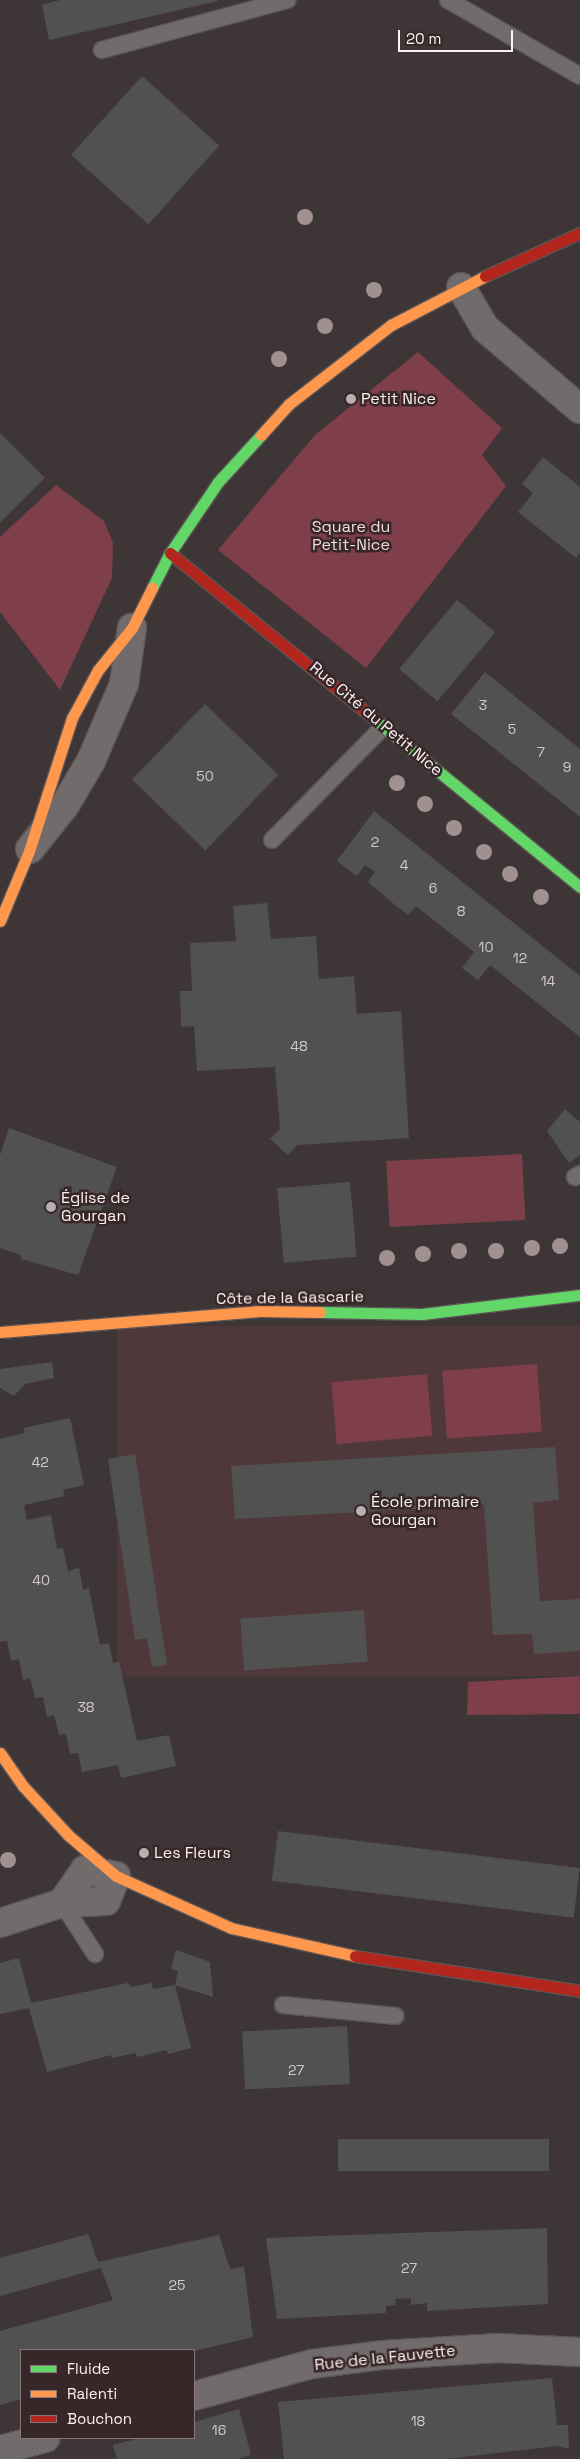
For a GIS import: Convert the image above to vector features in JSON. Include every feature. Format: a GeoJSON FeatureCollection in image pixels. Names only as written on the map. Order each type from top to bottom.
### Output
{"type":"FeatureCollection","features":[{"type":"Feature","properties":{"kind":"street"},"geometry":{"type":"LineString","coordinates":[[0,921],[29,851],[65,806],[91,761],[124,684],[132,628],[170,553],[218,482],[289,404],[391,325],[461,287],[580,233]]}},
{"type":"Feature","properties":{"kind":"street"},"geometry":{"type":"LineString","coordinates":[[461,287],[485,328],[580,409]]}},
{"type":"Feature","properties":{"kind":"street","name":"Rue Cité du Petit Nice"},"geometry":{"type":"LineString","coordinates":[[170,553],[580,887]]}},
{"type":"Feature","properties":{"kind":"street","name":"Côte de la Gascarie"},"geometry":{"type":"LineString","coordinates":[[0,1332],[260,1311],[422,1314],[580,1295]]}},
{"type":"Feature","properties":{"kind":"street"},"geometry":{"type":"LineString","coordinates":[[0,1753],[23,1786],[68,1835],[116,1876]]}},
{"type":"Feature","properties":{"kind":"street"},"geometry":{"type":"LineString","coordinates":[[0,1923],[62,1903],[85,1870],[116,1876],[231,1928],[318,1950],[580,1991]]}},
{"type":"Feature","properties":{"kind":"street","name":"Rue de la Fauvette"},"geometry":{"type":"LineString","coordinates":[[195,2396],[312,2364],[383,2355],[498,2348],[580,2352]]}},
{"type":"Feature","properties":{"kind":"street"},"geometry":{"type":"LineString","coordinates":[[0,2450],[41,2439]]}},
{"type":"Feature","properties":{"kind":"lane"},"geometry":{"type":"LineString","coordinates":[[102,50],[288,0]]}},
{"type":"Feature","properties":{"kind":"lane"},"geometry":{"type":"LineString","coordinates":[[448,0],[580,76]]}},
{"type":"Feature","properties":{"kind":"lane"},"geometry":{"type":"LineString","coordinates":[[272,840],[383,727]]}},
{"type":"Feature","properties":{"kind":"lane"},"geometry":{"type":"LineString","coordinates":[[62,1903],[96,1954]]}},
{"type":"Feature","properties":{"kind":"lane"},"geometry":{"type":"LineString","coordinates":[[283,2005],[395,2016]]}},
{"type":"Feature","properties":{"kind":"shaded area","name":"École primaire Gourgan"},"geometry":{"type":"Polygon","coordinates":[[[117,1326],[580,1326],[580,1676],[117,1676],[117,1326]]]}},
{"type":"Feature","properties":{"kind":"green space","name":"Square du Petit-Nice"},"geometry":{"type":"Polygon","coordinates":[[[418,352],[502,428],[482,455],[506,486],[366,668],[218,550],[315,435],[418,352]]]}},
{"type":"Feature","properties":{"kind":"green space"},"geometry":{"type":"Polygon","coordinates":[[[56,485],[104,521],[113,543],[112,578],[60,690],[0,612],[0,537],[56,485]]]}},
{"type":"Feature","properties":{"kind":"green space"},"geometry":{"type":"Polygon","coordinates":[[[522,1154],[525,1220],[390,1227],[386,1161],[522,1154]]]}},
{"type":"Feature","properties":{"kind":"green space"},"geometry":{"type":"Polygon","coordinates":[[[537,1364],[542,1432],[447,1438],[442,1371],[537,1364]]]}},
{"type":"Feature","properties":{"kind":"green space"},"geometry":{"type":"Polygon","coordinates":[[[427,1374],[432,1436],[337,1444],[331,1382],[427,1374]]]}},
{"type":"Feature","properties":{"kind":"green space"},"geometry":{"type":"Polygon","coordinates":[[[580,1676],[580,1714],[467,1715],[468,1682],[580,1676]]]}},
{"type":"Feature","properties":{"kind":"building"},"geometry":{"type":"Polygon","coordinates":[[[60,0],[218,1],[49,40],[42,5],[60,0]]]}},
{"type":"Feature","properties":{"kind":"building"},"geometry":{"type":"Polygon","coordinates":[[[142,76],[219,146],[148,224],[71,155],[142,76]]]}},
{"type":"Feature","properties":{"kind":"building"},"geometry":{"type":"Polygon","coordinates":[[[0,433],[45,478],[0,523],[0,433]]]}},
{"type":"Feature","properties":{"kind":"building"},"geometry":{"type":"Polygon","coordinates":[[[543,457],[580,487],[580,553],[576,558],[518,512],[533,493],[522,484],[543,457]]]}},
{"type":"Feature","properties":{"kind":"building"},"geometry":{"type":"Polygon","coordinates":[[[457,600],[495,632],[437,701],[399,669],[457,600]]]}},
{"type":"Feature","properties":{"kind":"building"},"geometry":{"type":"Polygon","coordinates":[[[485,672],[580,749],[580,817],[451,714],[485,672]]]}},
{"type":"Feature","properties":{"kind":"building"},"geometry":{"type":"Polygon","coordinates":[[[205,704],[278,775],[205,850],[132,780],[205,704]]]}},
{"type":"Feature","properties":{"kind":"building"},"geometry":{"type":"Polygon","coordinates":[[[374,811],[580,976],[580,1037],[490,965],[478,980],[462,968],[474,952],[416,906],[408,915],[395,905],[368,882],[375,872],[365,865],[357,876],[337,861],[374,811]]]}},
{"type":"Feature","properties":{"kind":"building"},"geometry":{"type":"Polygon","coordinates":[[[267,903],[271,939],[316,936],[319,979],[354,976],[357,1014],[401,1011],[409,1138],[297,1145],[288,1155],[270,1139],[280,1129],[275,1067],[197,1071],[194,1026],[181,1027],[180,991],[192,991],[190,943],[236,941],[233,906],[267,903]]]}},
{"type":"Feature","properties":{"kind":"building"},"geometry":{"type":"Polygon","coordinates":[[[565,1109],[580,1122],[580,1155],[569,1163],[547,1131],[565,1109]]]}},
{"type":"Feature","properties":{"kind":"building","name":"Église de Gourgan"},"geometry":{"type":"Polygon","coordinates":[[[9,1128],[117,1167],[78,1275],[21,1259],[21,1255],[0,1248],[0,1155],[9,1128]]]}},
{"type":"Feature","properties":{"kind":"building"},"geometry":{"type":"Polygon","coordinates":[[[350,1182],[357,1257],[284,1263],[277,1188],[350,1182]]]}},
{"type":"Feature","properties":{"kind":"building"},"geometry":{"type":"Polygon","coordinates":[[[52,1362],[54,1378],[25,1384],[14,1396],[0,1388],[0,1369],[52,1362]]]}},
{"type":"Feature","properties":{"kind":"building"},"geometry":{"type":"Polygon","coordinates":[[[70,1418],[84,1485],[63,1490],[65,1496],[24,1505],[27,1520],[51,1515],[57,1549],[63,1548],[68,1571],[79,1568],[83,1590],[89,1588],[100,1645],[109,1643],[113,1663],[119,1661],[137,1741],[169,1735],[176,1766],[121,1778],[118,1765],[82,1772],[78,1753],[70,1754],[66,1734],[59,1735],[54,1715],[47,1717],[43,1697],[35,1698],[30,1678],[23,1680],[19,1659],[11,1661],[7,1641],[0,1642],[0,1439],[25,1433],[23,1428],[70,1418]]]}},
{"type":"Feature","properties":{"kind":"building"},"geometry":{"type":"Polygon","coordinates":[[[555,1447],[559,1500],[533,1503],[540,1601],[580,1599],[580,1651],[534,1654],[532,1634],[493,1635],[484,1505],[235,1519],[231,1466],[555,1447]]]}},
{"type":"Feature","properties":{"kind":"building"},"geometry":{"type":"Polygon","coordinates":[[[135,1454],[167,1665],[152,1667],[147,1638],[135,1640],[108,1459],[135,1454]]]}},
{"type":"Feature","properties":{"kind":"building"},"geometry":{"type":"Polygon","coordinates":[[[364,1610],[368,1662],[244,1671],[240,1619],[364,1610]]]}},
{"type":"Feature","properties":{"kind":"building"},"geometry":{"type":"Polygon","coordinates":[[[278,1831],[580,1868],[574,1918],[272,1881],[278,1831]]]}},
{"type":"Feature","properties":{"kind":"building"},"geometry":{"type":"Polygon","coordinates":[[[176,1950],[210,1962],[213,1997],[175,1985],[178,1971],[171,1969],[176,1950]]]}},
{"type":"Feature","properties":{"kind":"building"},"geometry":{"type":"Polygon","coordinates":[[[19,1958],[31,2003],[128,1983],[131,1987],[152,1983],[153,1989],[175,1985],[191,2048],[169,2054],[166,2050],[138,2057],[135,2053],[112,2058],[111,2055],[47,2072],[29,2008],[0,2014],[0,1963],[19,1958]]]}},
{"type":"Feature","properties":{"kind":"building"},"geometry":{"type":"Polygon","coordinates":[[[347,2026],[350,2084],[245,2089],[242,2031],[347,2026]]]}},
{"type":"Feature","properties":{"kind":"building"},"geometry":{"type":"Polygon","coordinates":[[[338,2139],[549,2139],[549,2171],[338,2171],[338,2139]]]}},
{"type":"Feature","properties":{"kind":"building"},"geometry":{"type":"Polygon","coordinates":[[[547,2228],[548,2304],[427,2311],[427,2303],[411,2305],[411,2298],[395,2299],[396,2305],[386,2306],[386,2313],[277,2319],[266,2238],[547,2228]]]}},
{"type":"Feature","properties":{"kind":"building"},"geometry":{"type":"Polygon","coordinates":[[[88,2234],[98,2262],[219,2235],[230,2269],[244,2267],[253,2337],[195,2351],[195,2349],[20,2349],[20,2399],[0,2405],[0,2331],[113,2300],[101,2268],[0,2296],[0,2258],[88,2234]]]}},
{"type":"Feature","properties":{"kind":"building"},"geometry":{"type":"Polygon","coordinates":[[[552,2378],[557,2425],[568,2425],[569,2449],[558,2446],[446,2459],[284,2459],[278,2402],[552,2378]]]}},
{"type":"Feature","properties":{"kind":"building"},"geometry":{"type":"Polygon","coordinates":[[[239,2409],[251,2455],[238,2459],[117,2459],[113,2445],[136,2439],[195,2439],[195,2422],[239,2409]]]}},
{"type":"Feature","properties":{"kind":"traffic: fast"},"geometry":{"type":"LineString","coordinates":[[152,588],[170,553],[218,482],[261,435]]}},
{"type":"Feature","properties":{"kind":"traffic: fast"},"geometry":{"type":"LineString","coordinates":[[373,718],[580,887]]}},
{"type":"Feature","properties":{"kind":"traffic: fast"},"geometry":{"type":"LineString","coordinates":[[320,1312],[422,1314],[580,1295]]}},
{"type":"Feature","properties":{"kind":"traffic: slow"},"geometry":{"type":"LineString","coordinates":[[261,435],[289,404],[391,325],[485,276]]}},
{"type":"Feature","properties":{"kind":"traffic: slow"},"geometry":{"type":"LineString","coordinates":[[0,921],[29,851],[72,718],[98,670],[132,628],[152,588]]}},
{"type":"Feature","properties":{"kind":"traffic: slow"},"geometry":{"type":"LineString","coordinates":[[0,1332],[260,1311],[320,1312]]}},
{"type":"Feature","properties":{"kind":"traffic: slow"},"geometry":{"type":"LineString","coordinates":[[0,1753],[23,1786],[68,1835],[116,1876],[231,1928],[355,1956]]}},
{"type":"Feature","properties":{"kind":"traffic: jam"},"geometry":{"type":"LineString","coordinates":[[485,276],[580,233]]}},
{"type":"Feature","properties":{"kind":"traffic: jam"},"geometry":{"type":"LineString","coordinates":[[170,553],[373,718]]}},
{"type":"Feature","properties":{"kind":"traffic: jam"},"geometry":{"type":"LineString","coordinates":[[355,1956],[580,1991]]}},
{"type":"Feature","properties":{"kind":"place","name":"Petit Nice"},"geometry":{"type":"Point","coordinates":[351,399]}},
{"type":"Feature","properties":{"kind":"place","name":"Église de Gourgan"},"geometry":{"type":"Point","coordinates":[51,1207]}},
{"type":"Feature","properties":{"kind":"place","name":"École primaire Gourgan"},"geometry":{"type":"Point","coordinates":[361,1511]}},
{"type":"Feature","properties":{"kind":"place","name":"Les Fleurs"},"geometry":{"type":"Point","coordinates":[144,1853]}}]}
